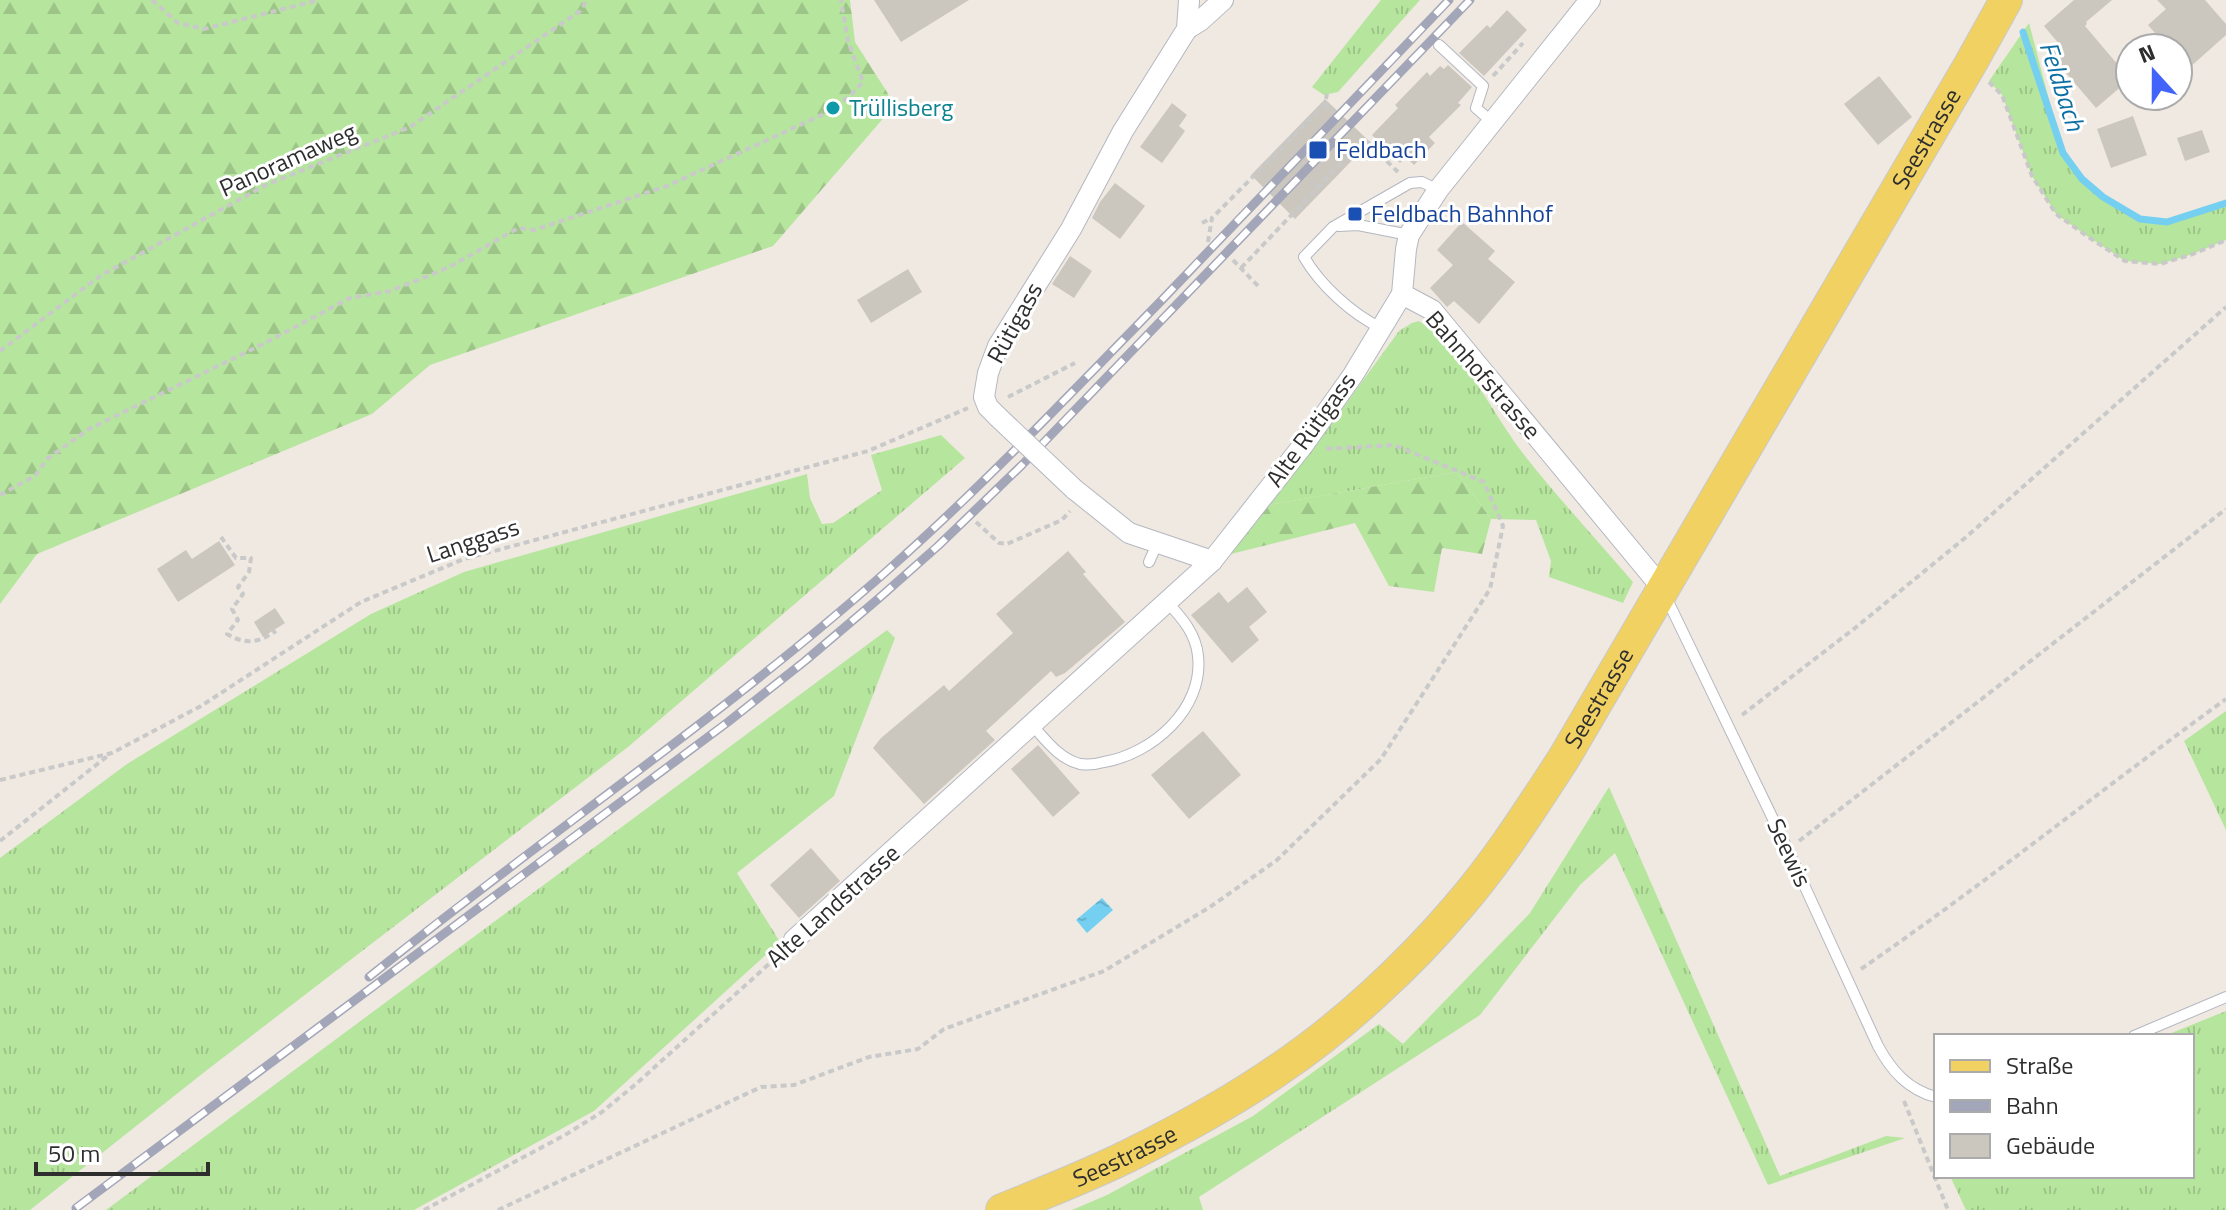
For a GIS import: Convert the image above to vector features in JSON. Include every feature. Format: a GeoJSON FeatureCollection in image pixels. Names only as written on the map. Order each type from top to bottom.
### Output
{"type":"FeatureCollection","features":[{"type":"Feature","properties":{"kind":"main road","name":"Seestrasse"},"geometry":{"type":"LineString","coordinates":[[1002,1210],[1133,1154],[1212,1112],[1279,1070],[1325,1035],[1406,962],[1457,908],[1506,846],[1564,758],[2006,0]]}},
{"type":"Feature","properties":{"kind":"street","name":"Rütigass"},"geometry":{"type":"LineString","coordinates":[[994,405],[988,373],[998,346],[1071,229],[1123,131],[1187,29],[1189,0]]}},
{"type":"Feature","properties":{"kind":"street"},"geometry":{"type":"LineString","coordinates":[[1187,29],[1223,0]]}},
{"type":"Feature","properties":{"kind":"street","name":"Bahnhofstrasse"},"geometry":{"type":"LineString","coordinates":[[1590,0],[1438,190],[1409,235],[1402,294],[1432,310],[1663,589]]}},
{"type":"Feature","properties":{"kind":"street","name":"Alte Rütigass"},"geometry":{"type":"LineString","coordinates":[[1212,561],[1304,444],[1353,375],[1402,294]]}},
{"type":"Feature","properties":{"kind":"street"},"geometry":{"type":"LineString","coordinates":[[994,405],[1074,498],[1129,533],[1153,553],[1212,561]]}},
{"type":"Feature","properties":{"kind":"street","name":"Alte Landstrasse"},"geometry":{"type":"LineString","coordinates":[[794,940],[1212,561]]}},
{"type":"Feature","properties":{"kind":"lane"},"geometry":{"type":"LineString","coordinates":[[1439,45],[1483,86],[1476,108],[1492,122]]}},
{"type":"Feature","properties":{"kind":"lane"},"geometry":{"type":"LineString","coordinates":[[1381,328],[1355,313],[1312,270],[1304,257],[1333,227],[1410,183],[1422,182],[1438,190]]}},
{"type":"Feature","properties":{"kind":"lane"},"geometry":{"type":"LineString","coordinates":[[1333,227],[1358,225],[1409,235]]}},
{"type":"Feature","properties":{"kind":"lane","name":"Seewis"},"geometry":{"type":"LineString","coordinates":[[1663,589],[1878,1046],[1895,1072],[1915,1088],[1934,1096]]}},
{"type":"Feature","properties":{"kind":"lane"},"geometry":{"type":"LineString","coordinates":[[1032,725],[1057,751],[1080,764],[1096,764],[1124,757],[1165,733],[1176,721],[1198,675],[1196,645],[1190,630],[1168,603]]}},
{"type":"Feature","properties":{"kind":"lane"},"geometry":{"type":"LineString","coordinates":[[2139,1034],[2226,997]]}},
{"type":"Feature","properties":{"kind":"path"},"geometry":{"type":"LineString","coordinates":[[152,0],[178,23],[204,29],[319,0]]}},
{"type":"Feature","properties":{"kind":"path","name":"Panoramaweg"},"geometry":{"type":"LineString","coordinates":[[0,351],[100,276],[266,185],[410,127],[580,11],[587,0]]}},
{"type":"Feature","properties":{"kind":"path"},"geometry":{"type":"LineString","coordinates":[[0,495],[35,476],[47,459],[89,429],[350,298],[390,291],[433,274],[518,228],[534,230],[667,186],[826,113],[863,82],[848,41],[841,0]]}},
{"type":"Feature","properties":{"kind":"path"},"geometry":{"type":"LineString","coordinates":[[1483,86],[1523,43]]}},
{"type":"Feature","properties":{"kind":"path"},"geometry":{"type":"LineString","coordinates":[[1971,63],[2002,95],[2032,176],[2056,214],[2087,236],[2125,261],[2160,264],[2226,240]]}},
{"type":"Feature","properties":{"kind":"path"},"geometry":{"type":"LineString","coordinates":[[1202,223],[1212,218],[1325,104],[1327,94]]}},
{"type":"Feature","properties":{"kind":"path"},"geometry":{"type":"LineString","coordinates":[[1325,104],[1333,112]]}},
{"type":"Feature","properties":{"kind":"path"},"geometry":{"type":"LineString","coordinates":[[1241,268],[1364,139],[1410,183]]}},
{"type":"Feature","properties":{"kind":"path"},"geometry":{"type":"LineString","coordinates":[[1208,242],[1212,218]]}},
{"type":"Feature","properties":{"kind":"path"},"geometry":{"type":"LineString","coordinates":[[1233,260],[1258,286]]}},
{"type":"Feature","properties":{"kind":"path"},"geometry":{"type":"LineString","coordinates":[[1728,726],[1965,538],[2226,307]]}},
{"type":"Feature","properties":{"kind":"path","name":"Langgass"},"geometry":{"type":"LineString","coordinates":[[0,780],[112,753],[201,706],[361,602],[464,559],[868,451],[965,410],[994,405],[1075,363]]}},
{"type":"Feature","properties":{"kind":"path"},"geometry":{"type":"LineString","coordinates":[[498,1210],[761,1087],[794,1085],[869,1057],[918,1049],[944,1029],[1104,971],[1210,907],[1277,860],[1381,759],[1490,589],[1503,526],[1484,482],[1394,445],[1313,449]]}},
{"type":"Feature","properties":{"kind":"path"},"geometry":{"type":"LineString","coordinates":[[976,522],[999,543],[1007,544],[1062,520],[1074,498]]}},
{"type":"Feature","properties":{"kind":"path"},"geometry":{"type":"LineString","coordinates":[[1788,850],[2226,509]]}},
{"type":"Feature","properties":{"kind":"path"},"geometry":{"type":"LineString","coordinates":[[221,537],[236,558],[251,558],[249,572],[238,587],[243,594],[232,609],[238,620],[227,634],[240,642],[264,639],[276,631]]}},
{"type":"Feature","properties":{"kind":"path"},"geometry":{"type":"LineString","coordinates":[[1847,979],[1930,922],[2226,699]]}},
{"type":"Feature","properties":{"kind":"path"},"geometry":{"type":"LineString","coordinates":[[0,841],[112,753]]}},
{"type":"Feature","properties":{"kind":"path","name":"Alte Landstrasse"},"geometry":{"type":"LineString","coordinates":[[424,1210],[602,1112],[794,940]]}},
{"type":"Feature","properties":{"kind":"path"},"geometry":{"type":"LineString","coordinates":[[1895,1072],[1934,1177]]}},
{"type":"Feature","properties":{"kind":"path"},"geometry":{"type":"LineString","coordinates":[[1934,1178],[1948,1210]]}},
{"type":"Feature","properties":{"kind":"green space"},"geometry":{"type":"Polygon","coordinates":[[[0,0],[850,0],[855,42],[893,107],[773,246],[430,365],[372,414],[37,554],[0,604],[0,0]]]}},
{"type":"Feature","properties":{"kind":"green space"},"geometry":{"type":"Polygon","coordinates":[[[1381,0],[1420,0],[1338,92],[1324,95],[1312,87],[1381,0]]]}},
{"type":"Feature","properties":{"kind":"green space"},"geometry":{"type":"Polygon","coordinates":[[[2029,23],[2063,153],[2082,179],[2103,197],[2141,219],[2167,222],[2226,203],[2226,240],[2160,264],[2125,261],[2056,214],[2032,176],[2002,95],[1989,81],[2029,23]]]}},
{"type":"Feature","properties":{"kind":"green space"},"geometry":{"type":"Polygon","coordinates":[[[1419,321],[1435,333],[1464,365],[1525,456],[1633,582],[1623,603],[1549,577],[1551,561],[1536,520],[1491,519],[1457,472],[1269,505],[1399,331],[1419,321]]]}},
{"type":"Feature","properties":{"kind":"green space"},"geometry":{"type":"Polygon","coordinates":[[[941,435],[965,458],[628,747],[30,1210],[0,1210],[0,858],[127,764],[371,614],[464,572],[807,474],[810,498],[822,524],[833,523],[882,490],[871,455],[941,435]]]}},
{"type":"Feature","properties":{"kind":"green space"},"geometry":{"type":"Polygon","coordinates":[[[1457,472],[1491,519],[1482,554],[1442,548],[1434,592],[1389,586],[1355,523],[1231,554],[1269,505],[1457,472]]]}},
{"type":"Feature","properties":{"kind":"green space"},"geometry":{"type":"Polygon","coordinates":[[[887,630],[895,638],[834,796],[737,873],[780,942],[594,1111],[414,1210],[106,1210],[887,630]]]}},
{"type":"Feature","properties":{"kind":"green space"},"geometry":{"type":"Polygon","coordinates":[[[2226,711],[2226,830],[2184,741],[2226,711]]]}},
{"type":"Feature","properties":{"kind":"green space"},"geometry":{"type":"Polygon","coordinates":[[[1609,787],[1780,1176],[1886,1136],[1905,1138],[1768,1185],[1615,853],[1580,885],[1480,1015],[1199,1197],[1203,1210],[1072,1210],[1107,1195],[1253,1116],[1379,1024],[1403,1044],[1530,913],[1609,787]]]}},
{"type":"Feature","properties":{"kind":"green space"},"geometry":{"type":"Polygon","coordinates":[[[2226,1011],[2226,1210],[1966,1210],[1951,1178],[2194,1178],[2194,1034],[2169,1034],[2226,1011]]]}},
{"type":"Feature","properties":{"kind":"water"},"geometry":{"type":"Polygon","coordinates":[[[1102,898],[1113,910],[1087,933],[1076,920],[1102,898]]]}},
{"type":"Feature","properties":{"kind":"building"},"geometry":{"type":"Polygon","coordinates":[[[874,0],[969,0],[901,42],[874,0]]]}},
{"type":"Feature","properties":{"kind":"building"},"geometry":{"type":"Polygon","coordinates":[[[2074,0],[2112,0],[2085,26],[2114,60],[2114,93],[2096,108],[2050,54],[2060,45],[2044,26],[2074,0]]]}},
{"type":"Feature","properties":{"kind":"building"},"geometry":{"type":"Polygon","coordinates":[[[2157,0],[2205,0],[2226,24],[2226,35],[2194,64],[2194,32],[2154,32],[2148,25],[2166,9],[2157,0]]]}},
{"type":"Feature","properties":{"kind":"building"},"geometry":{"type":"Polygon","coordinates":[[[1507,10],[1527,30],[1484,76],[1459,53],[1507,10]]]}},
{"type":"Feature","properties":{"kind":"building"},"geometry":{"type":"Polygon","coordinates":[[[1448,65],[1472,87],[1458,103],[1461,105],[1429,137],[1435,143],[1414,165],[1406,157],[1400,163],[1372,135],[1398,108],[1395,105],[1427,72],[1430,76],[1440,66],[1444,69],[1448,65]]]}},
{"type":"Feature","properties":{"kind":"building"},"geometry":{"type":"Polygon","coordinates":[[[1879,76],[1912,117],[1878,145],[1844,104],[1879,76]]]}},
{"type":"Feature","properties":{"kind":"building"},"geometry":{"type":"Polygon","coordinates":[[[1325,99],[1370,142],[1295,219],[1251,175],[1325,99]]]}},
{"type":"Feature","properties":{"kind":"building"},"geometry":{"type":"Polygon","coordinates":[[[1172,103],[1187,115],[1179,126],[1185,131],[1162,163],[1140,147],[1172,103]]]}},
{"type":"Feature","properties":{"kind":"building"},"geometry":{"type":"Polygon","coordinates":[[[2133,116],[2147,155],[2111,168],[2097,129],[2133,116]]]}},
{"type":"Feature","properties":{"kind":"building"},"geometry":{"type":"Polygon","coordinates":[[[2202,130],[2210,152],[2185,161],[2177,138],[2202,130]]]}},
{"type":"Feature","properties":{"kind":"building"},"geometry":{"type":"Polygon","coordinates":[[[1115,183],[1145,206],[1120,239],[1092,218],[1115,183]]]}},
{"type":"Feature","properties":{"kind":"building"},"geometry":{"type":"Polygon","coordinates":[[[1462,222],[1495,251],[1488,259],[1515,282],[1479,324],[1454,301],[1447,307],[1430,288],[1453,265],[1437,250],[1462,222]]]}},
{"type":"Feature","properties":{"kind":"building"},"geometry":{"type":"Polygon","coordinates":[[[1070,256],[1092,271],[1074,298],[1052,284],[1070,256]]]}},
{"type":"Feature","properties":{"kind":"building"},"geometry":{"type":"Polygon","coordinates":[[[908,269],[922,292],[871,323],[857,300],[908,269]]]}},
{"type":"Feature","properties":{"kind":"building"},"geometry":{"type":"Polygon","coordinates":[[[219,541],[235,565],[178,602],[157,569],[186,550],[192,559],[219,541]]]}},
{"type":"Feature","properties":{"kind":"building"},"geometry":{"type":"Polygon","coordinates":[[[1068,551],[1086,572],[1083,574],[1125,622],[1065,673],[1056,677],[1051,671],[986,731],[995,740],[924,804],[873,748],[944,685],[949,691],[1013,633],[996,614],[1068,551]]]}},
{"type":"Feature","properties":{"kind":"building"},"geometry":{"type":"Polygon","coordinates":[[[1247,587],[1267,612],[1249,627],[1259,640],[1232,663],[1191,615],[1219,592],[1228,603],[1247,587]]]}},
{"type":"Feature","properties":{"kind":"building"},"geometry":{"type":"Polygon","coordinates":[[[275,608],[285,623],[263,637],[254,622],[275,608]]]}},
{"type":"Feature","properties":{"kind":"building"},"geometry":{"type":"Polygon","coordinates":[[[1203,731],[1241,775],[1189,819],[1151,775],[1203,731]]]}},
{"type":"Feature","properties":{"kind":"building"},"geometry":{"type":"Polygon","coordinates":[[[1038,745],[1080,793],[1053,817],[1011,769],[1038,745]]]}},
{"type":"Feature","properties":{"kind":"building"},"geometry":{"type":"Polygon","coordinates":[[[811,848],[840,881],[799,918],[770,885],[811,848]]]}},
{"type":"Feature","properties":{"kind":"waterway","name":"Feldbach"},"geometry":{"type":"LineString","coordinates":[[2023,32],[2063,153],[2082,179],[2103,197],[2140,219],[2167,222],[2226,203]]}},
{"type":"Feature","properties":{"kind":"railway"},"geometry":{"type":"LineString","coordinates":[[369,977],[761,676],[924,538],[1160,302],[1449,0]]}},
{"type":"Feature","properties":{"kind":"railway"},"geometry":{"type":"LineString","coordinates":[[76,1208],[728,722],[878,599],[1022,465],[1470,0]]}},
{"type":"Feature","properties":{"kind":"place","name":"Trüllisberg"},"geometry":{"type":"Point","coordinates":[833,108]}},
{"type":"Feature","properties":{"kind":"place","name":"Feldbach"},"geometry":{"type":"Point","coordinates":[1318,150]}},
{"type":"Feature","properties":{"kind":"place","name":"Feldbach Bahnhof"},"geometry":{"type":"Point","coordinates":[1355,214]}}]}
